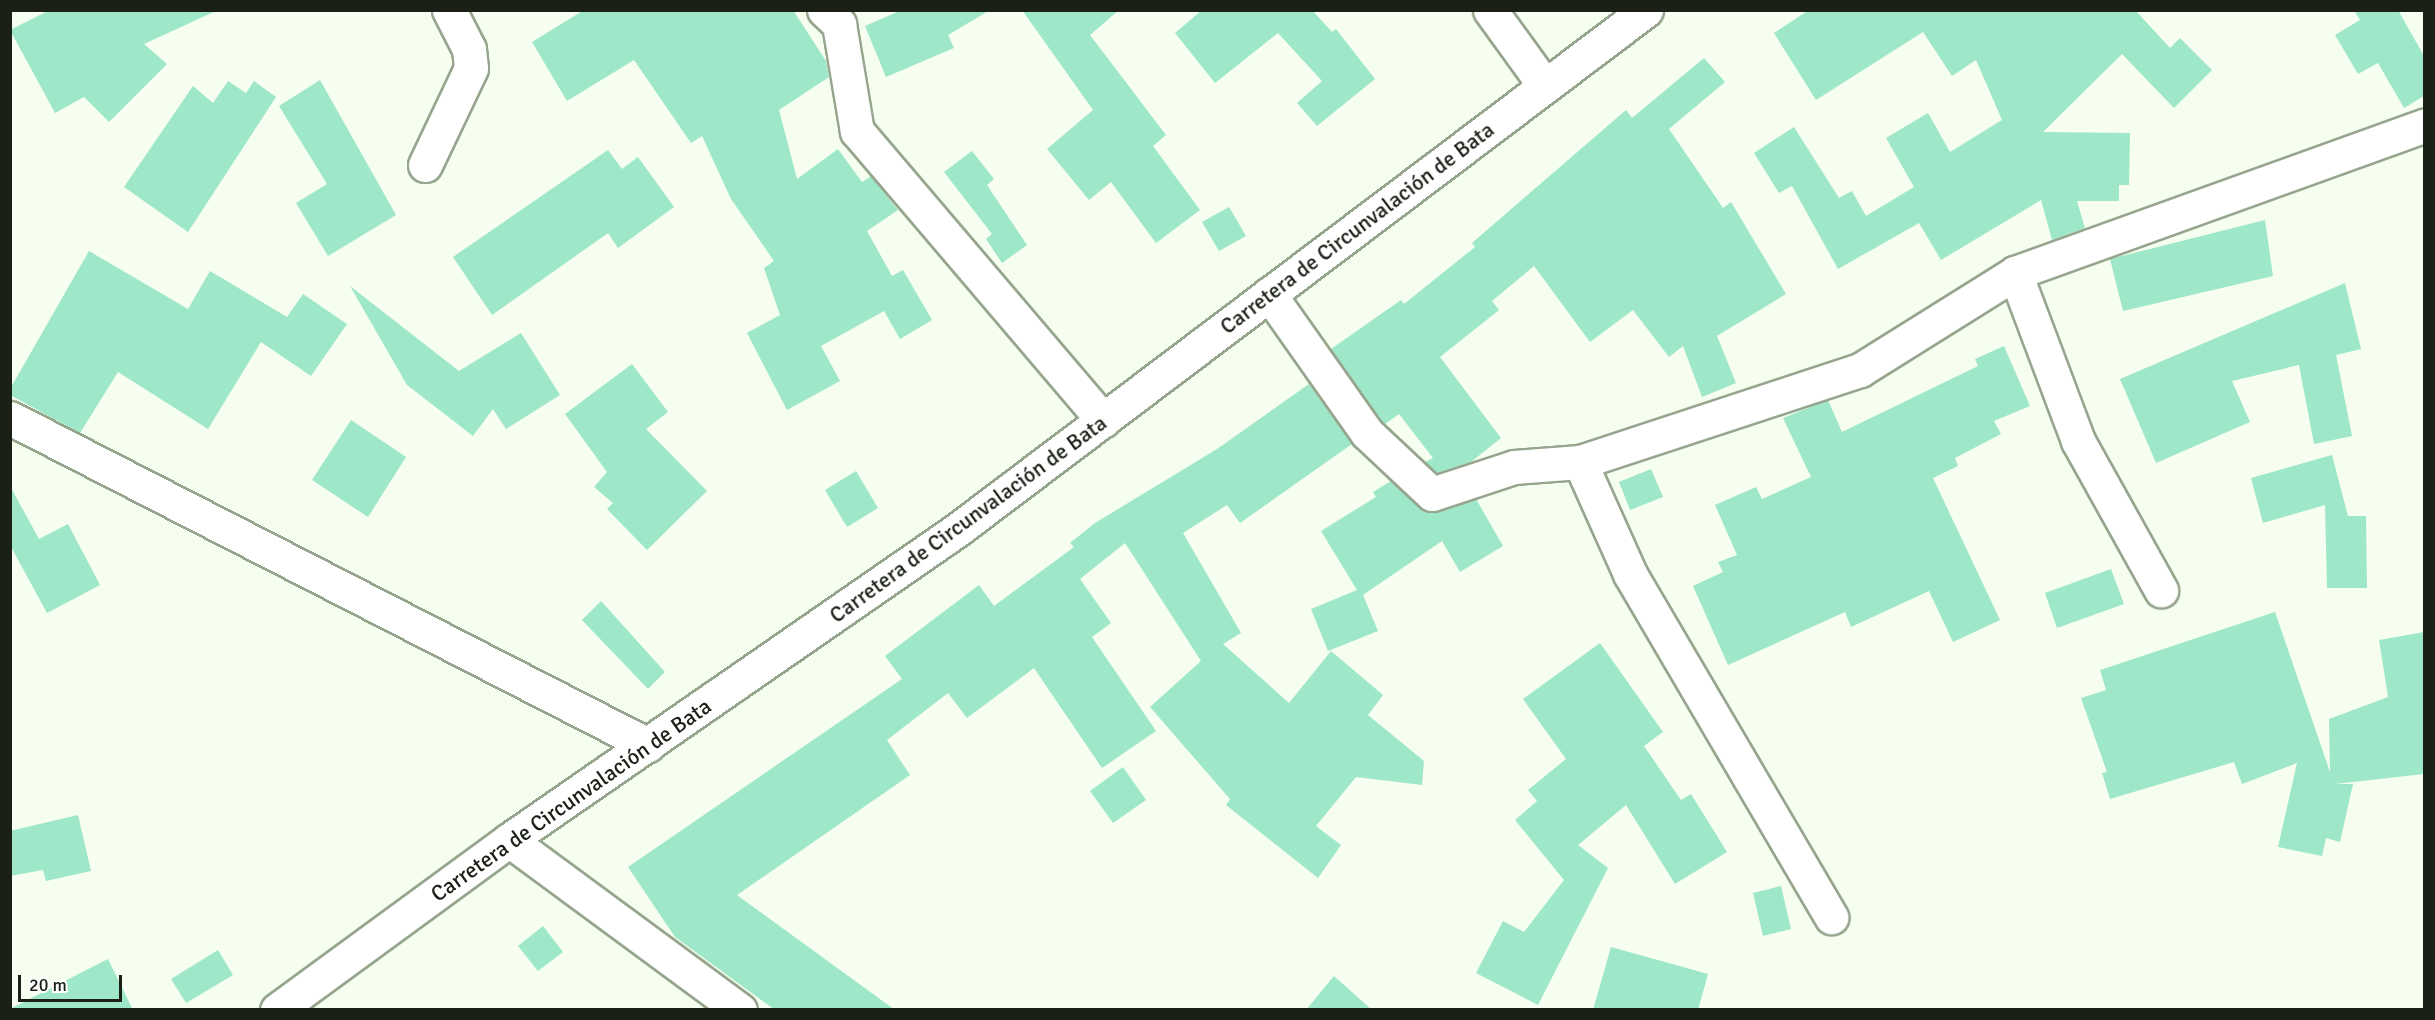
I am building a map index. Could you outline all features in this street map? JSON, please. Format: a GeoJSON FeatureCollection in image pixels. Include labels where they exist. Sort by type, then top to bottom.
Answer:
{"type":"FeatureCollection","features":[{"type":"Feature","properties":{"kind":"street"},"geometry":{"type":"LineString","coordinates":[[425,165],[471,68],[469,49],[449,10]]}},
{"type":"Feature","properties":{"kind":"street"},"geometry":{"type":"LineString","coordinates":[[824,10],[839,24],[857,131],[1102,420]]}},
{"type":"Feature","properties":{"kind":"street"},"geometry":{"type":"LineString","coordinates":[[1490,10],[1545,86]]}},
{"type":"Feature","properties":{"kind":"street","name":"Carretera de Circunvalación de Bata"},"geometry":{"type":"LineString","coordinates":[[277,1010],[509,840],[957,530],[1646,10]]}},
{"type":"Feature","properties":{"kind":"street"},"geometry":{"type":"LineString","coordinates":[[1269,294],[1367,433],[1432,494],[1514,466],[1580,462],[1860,369],[2015,273],[2424,126]]}},
{"type":"Feature","properties":{"kind":"street"},"geometry":{"type":"LineString","coordinates":[[2015,273],[2078,441],[2161,590]]}},
{"type":"Feature","properties":{"kind":"street"},"geometry":{"type":"LineString","coordinates":[[10,417],[648,745]]}},
{"type":"Feature","properties":{"kind":"street"},"geometry":{"type":"LineString","coordinates":[[1580,462],[1630,574],[1831,916]]}},
{"type":"Feature","properties":{"kind":"street"},"geometry":{"type":"LineString","coordinates":[[509,840],[740,1010]]}},
{"type":"Feature","properties":{"kind":"building"},"geometry":{"type":"Polygon","coordinates":[[[50,10],[218,10],[144,44],[167,64],[109,122],[84,97],[55,113],[10,30],[50,10]]]}},
{"type":"Feature","properties":{"kind":"building"},"geometry":{"type":"Polygon","coordinates":[[[584,10],[793,10],[826,61],[829,77],[779,110],[797,179],[838,149],[862,182],[871,176],[898,210],[867,231],[892,276],[903,270],[932,320],[900,339],[884,311],[821,346],[840,381],[787,410],[747,333],[780,315],[764,268],[774,261],[731,199],[702,136],[691,143],[634,60],[567,101],[532,42],[584,10]]]}},
{"type":"Feature","properties":{"kind":"building"},"geometry":{"type":"Polygon","coordinates":[[[902,10],[990,10],[948,35],[954,48],[886,77],[865,26],[902,10]]]}},
{"type":"Feature","properties":{"kind":"building"},"geometry":{"type":"Polygon","coordinates":[[[1022,10],[1119,10],[1090,35],[1166,135],[1153,146],[1200,210],[1156,243],[1111,182],[1089,200],[1047,149],[1093,110],[1022,10]]]}},
{"type":"Feature","properties":{"kind":"building"},"geometry":{"type":"Polygon","coordinates":[[[1202,10],[1312,10],[1332,32],[1336,29],[1375,79],[1317,126],[1297,103],[1322,81],[1278,33],[1215,83],[1175,33],[1202,10]]]}},
{"type":"Feature","properties":{"kind":"building"},"geometry":{"type":"Polygon","coordinates":[[[1809,10],[2135,10],[2170,48],[2180,38],[2212,70],[2174,108],[2122,54],[2043,132],[2130,133],[2129,185],[2119,185],[2119,201],[2077,201],[2085,228],[2052,240],[2041,200],[1941,260],[1919,223],[1838,269],[1792,186],[1779,193],[1754,153],[1794,127],[1839,198],[1852,191],[1866,216],[1914,187],[1886,138],[1928,113],[1950,152],[2002,120],[1976,60],[1952,76],[1923,32],[1816,100],[1774,33],[1809,10]]]}},
{"type":"Feature","properties":{"kind":"building"},"geometry":{"type":"Polygon","coordinates":[[[2354,10],[2398,10],[2424,56],[2424,96],[2404,108],[2378,63],[2358,74],[2335,35],[2360,20],[2354,10]]]}},
{"type":"Feature","properties":{"kind":"building"},"geometry":{"type":"Polygon","coordinates":[[[1704,58],[1725,82],[1669,129],[1723,208],[1731,202],[1786,294],[1717,336],[1736,383],[1702,397],[1683,346],[1669,357],[1633,310],[1590,342],[1534,266],[1492,301],[1499,310],[1440,357],[1501,438],[1471,462],[1437,473],[1425,462],[1433,458],[1399,414],[1385,424],[1381,421],[1331,349],[1401,300],[1404,304],[1475,247],[1472,243],[1626,110],[1632,118],[1704,58]]]}},
{"type":"Feature","properties":{"kind":"building"},"geometry":{"type":"Polygon","coordinates":[[[320,80],[396,215],[328,256],[296,203],[327,184],[279,106],[320,80]]]}},
{"type":"Feature","properties":{"kind":"building"},"geometry":{"type":"Polygon","coordinates":[[[228,81],[246,93],[254,81],[276,97],[188,232],[124,187],[193,86],[213,103],[228,81]]]}},
{"type":"Feature","properties":{"kind":"building"},"geometry":{"type":"Polygon","coordinates":[[[608,150],[622,169],[638,157],[674,207],[618,248],[608,233],[492,315],[453,257],[608,150]]]}},
{"type":"Feature","properties":{"kind":"building"},"geometry":{"type":"Polygon","coordinates":[[[972,151],[994,179],[987,185],[1027,245],[1002,263],[986,239],[992,234],[944,172],[972,151]]]}},
{"type":"Feature","properties":{"kind":"building"},"geometry":{"type":"Polygon","coordinates":[[[1229,207],[1246,236],[1219,251],[1202,222],[1229,207]]]}},
{"type":"Feature","properties":{"kind":"building"},"geometry":{"type":"Polygon","coordinates":[[[2265,220],[2273,276],[2123,311],[2110,259],[2265,220]]]}},
{"type":"Feature","properties":{"kind":"building"},"geometry":{"type":"Polygon","coordinates":[[[89,251],[188,309],[210,271],[287,317],[303,294],[347,324],[311,376],[261,342],[208,429],[118,372],[80,433],[10,395],[10,389],[89,251]]]}},
{"type":"Feature","properties":{"kind":"building"},"geometry":{"type":"Polygon","coordinates":[[[2345,283],[2361,349],[2336,355],[2352,436],[2314,444],[2299,365],[2232,381],[2250,422],[2156,463],[2120,379],[2345,283]]]}},
{"type":"Feature","properties":{"kind":"building"},"geometry":{"type":"Polygon","coordinates":[[[350,286],[459,371],[521,333],[560,395],[506,429],[493,409],[473,436],[407,385],[350,286]]]}},
{"type":"Feature","properties":{"kind":"building"},"geometry":{"type":"Polygon","coordinates":[[[2004,346],[2030,406],[1994,421],[2001,434],[1955,458],[1958,466],[1933,478],[2000,620],[1953,642],[1929,591],[1851,627],[1845,612],[1728,665],[1693,586],[1723,572],[1718,562],[1737,555],[1715,505],[1756,487],[1762,499],[1811,477],[1783,418],[1828,400],[1842,432],[1978,366],[1975,359],[2004,346]]]}},
{"type":"Feature","properties":{"kind":"building"},"geometry":{"type":"Polygon","coordinates":[[[632,364],[668,412],[646,429],[707,491],[647,550],[607,509],[613,503],[594,487],[607,472],[565,414],[632,364]]]}},
{"type":"Feature","properties":{"kind":"building"},"geometry":{"type":"Polygon","coordinates":[[[1309,384],[1352,444],[1240,523],[1227,505],[1183,533],[1241,633],[1223,644],[1289,703],[1331,651],[1383,695],[1368,715],[1424,761],[1422,785],[1356,777],[1316,826],[1341,845],[1318,878],[1226,805],[1230,799],[1150,707],[1201,661],[1125,543],[1080,579],[1111,623],[1092,637],[1156,731],[1102,768],[1034,668],[967,718],[948,693],[887,740],[910,775],[737,895],[895,1010],[775,1010],[675,937],[628,867],[902,679],[885,656],[979,585],[994,606],[1074,547],[1070,543],[1095,523],[1217,449],[1309,384]]]}},
{"type":"Feature","properties":{"kind":"building"},"geometry":{"type":"Polygon","coordinates":[[[351,420],[406,457],[368,517],[312,480],[351,420]]]}},
{"type":"Feature","properties":{"kind":"building"},"geometry":{"type":"Polygon","coordinates":[[[2332,455],[2348,516],[2366,516],[2367,588],[2327,588],[2325,505],[2263,523],[2251,478],[2332,455]]]}},
{"type":"Feature","properties":{"kind":"building"},"geometry":{"type":"Polygon","coordinates":[[[1651,469],[1663,497],[1630,510],[1619,482],[1651,469]]]}},
{"type":"Feature","properties":{"kind":"building"},"geometry":{"type":"Polygon","coordinates":[[[856,471],[878,508],[847,527],[825,490],[856,471]]]}},
{"type":"Feature","properties":{"kind":"building"},"geometry":{"type":"Polygon","coordinates":[[[1391,481],[1429,512],[1476,499],[1503,546],[1460,572],[1442,541],[1363,595],[1378,631],[1328,651],[1311,609],[1357,590],[1321,531],[1376,497],[1373,492],[1391,481]]]}},
{"type":"Feature","properties":{"kind":"building"},"geometry":{"type":"Polygon","coordinates":[[[10,486],[39,539],[68,524],[100,585],[47,613],[10,545],[10,486]]]}},
{"type":"Feature","properties":{"kind":"building"},"geometry":{"type":"Polygon","coordinates":[[[2111,569],[2124,604],[2057,628],[2045,593],[2111,569]]]}},
{"type":"Feature","properties":{"kind":"building"},"geometry":{"type":"Polygon","coordinates":[[[601,601],[665,672],[648,689],[582,620],[601,601]]]}},
{"type":"Feature","properties":{"kind":"building"},"geometry":{"type":"Polygon","coordinates":[[[2275,612],[2330,772],[2329,719],[2388,697],[2379,640],[2424,632],[2424,774],[2335,784],[2353,784],[2340,842],[2326,838],[2322,856],[2278,847],[2297,763],[2242,784],[2234,762],[2110,799],[2102,773],[2107,772],[2081,698],[2106,690],[2100,670],[2275,612]]]}},
{"type":"Feature","properties":{"kind":"building"},"geometry":{"type":"Polygon","coordinates":[[[1600,643],[1663,732],[1644,746],[1681,800],[1691,794],[1727,852],[1675,884],[1626,805],[1578,845],[1608,868],[1538,1005],[1476,973],[1503,921],[1524,932],[1564,880],[1515,820],[1537,801],[1528,790],[1566,759],[1523,699],[1600,643]]]}},
{"type":"Feature","properties":{"kind":"building"},"geometry":{"type":"Polygon","coordinates":[[[1123,767],[1146,800],[1113,823],[1090,791],[1123,767]]]}},
{"type":"Feature","properties":{"kind":"building"},"geometry":{"type":"Polygon","coordinates":[[[78,815],[91,871],[46,881],[43,870],[10,876],[10,831],[78,815]]]}},
{"type":"Feature","properties":{"kind":"building"},"geometry":{"type":"Polygon","coordinates":[[[1781,886],[1791,929],[1763,936],[1753,893],[1781,886]]]}},
{"type":"Feature","properties":{"kind":"building"},"geometry":{"type":"Polygon","coordinates":[[[543,926],[563,952],[538,971],[518,946],[543,926]]]}},
{"type":"Feature","properties":{"kind":"building"},"geometry":{"type":"Polygon","coordinates":[[[1611,947],[1708,974],[1698,1010],[1593,1010],[1611,947]]]}},
{"type":"Feature","properties":{"kind":"building"},"geometry":{"type":"Polygon","coordinates":[[[218,950],[233,975],[186,1003],[171,979],[218,950]]]}},
{"type":"Feature","properties":{"kind":"building"},"geometry":{"type":"Polygon","coordinates":[[[108,959],[133,1010],[10,1010],[10,1009],[108,959]]]}},
{"type":"Feature","properties":{"kind":"building"},"geometry":{"type":"Polygon","coordinates":[[[1334,976],[1372,1010],[1306,1010],[1334,976]]]}}]}
